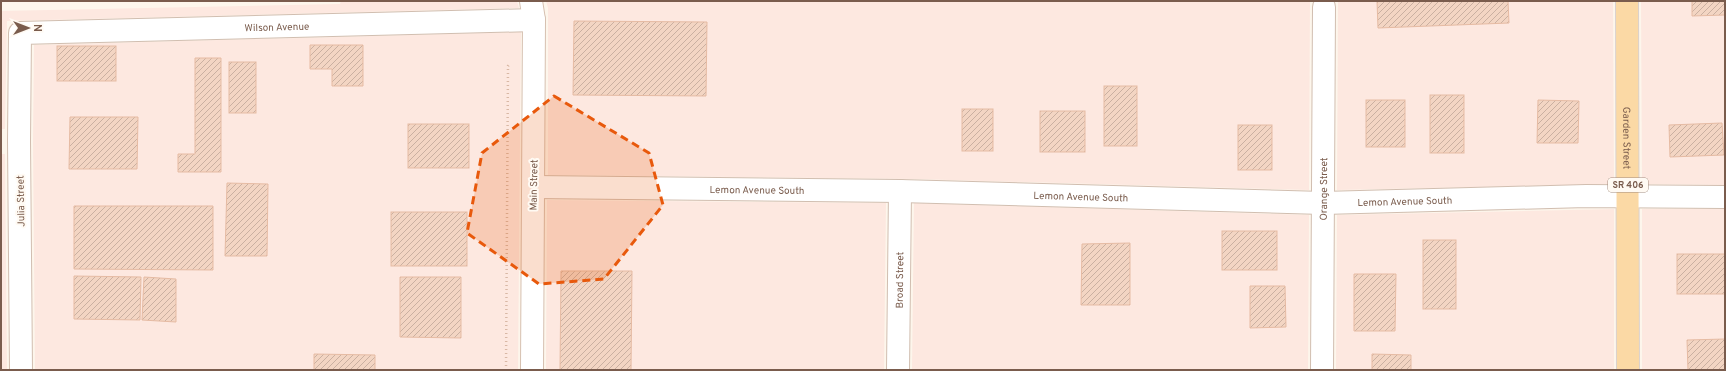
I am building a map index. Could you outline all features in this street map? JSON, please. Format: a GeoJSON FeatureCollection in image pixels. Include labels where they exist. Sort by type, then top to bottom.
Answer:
{"type":"FeatureCollection","features":[{"type":"Feature","properties":{"kind":"main road","name":"Garden Street"},"geometry":{"type":"LineString","coordinates":[[1627,1],[1628,370]]}},
{"type":"Feature","properties":{"kind":"street","name":"Orange Street"},"geometry":{"type":"LineString","coordinates":[[1322,370],[1324,8]]}},
{"type":"Feature","properties":{"kind":"street","name":"Wilson Avenue"},"geometry":{"type":"LineString","coordinates":[[20,33],[533,10]]}},
{"type":"Feature","properties":{"kind":"street","name":"Main Street"},"geometry":{"type":"LineString","coordinates":[[532,370],[534,187],[533,10]]}},
{"type":"Feature","properties":{"kind":"street","name":"Julia Street"},"geometry":{"type":"LineString","coordinates":[[20,33],[10,141],[21,370]]}},
{"type":"Feature","properties":{"kind":"street","name":"Lemon Avenue South"},"geometry":{"type":"LineString","coordinates":[[534,187],[900,191],[1323,203],[1586,196],[1725,197]]}},
{"type":"Feature","properties":{"kind":"street","name":"Broad Street"},"geometry":{"type":"LineString","coordinates":[[898,370],[900,191]]}},
{"type":"Feature","properties":{"kind":"highlighted area"},"geometry":{"type":"Polygon","coordinates":[[[554,96],[649,153],[663,205],[604,279],[539,284],[467,233],[482,153],[554,96]]]}},
{"type":"Feature","properties":{"kind":"shaded area"},"geometry":{"type":"Polygon","coordinates":[[[341,1],[517,1],[519,8],[7,21],[5,129],[1,129],[1,11],[340,4],[341,1]]]}},
{"type":"Feature","properties":{"kind":"shaded area"},"geometry":{"type":"Polygon","coordinates":[[[546,1],[1310,1],[1309,190],[914,179],[548,175],[548,8],[546,1]]]}},
{"type":"Feature","properties":{"kind":"shaded area"},"geometry":{"type":"Polygon","coordinates":[[[1338,1],[1613,1],[1614,184],[1337,190],[1338,1]]]}},
{"type":"Feature","properties":{"kind":"shaded area"},"geometry":{"type":"Polygon","coordinates":[[[1641,1],[1725,1],[1725,185],[1642,184],[1641,1]]]}},
{"type":"Feature","properties":{"kind":"shaded area"},"geometry":{"type":"Polygon","coordinates":[[[521,32],[518,370],[35,370],[33,141],[34,45],[521,32]]]}},
{"type":"Feature","properties":{"kind":"shaded area"},"geometry":{"type":"Polygon","coordinates":[[[1,154],[5,154],[7,370],[1,370],[1,154]]]}},
{"type":"Feature","properties":{"kind":"shaded area"},"geometry":{"type":"Polygon","coordinates":[[[547,200],[886,203],[884,370],[546,370],[547,200]]]}},
{"type":"Feature","properties":{"kind":"shaded area"},"geometry":{"type":"Polygon","coordinates":[[[914,203],[1309,215],[1308,370],[912,370],[914,203]]]}},
{"type":"Feature","properties":{"kind":"shaded area"},"geometry":{"type":"Polygon","coordinates":[[[1614,209],[1614,370],[1336,370],[1337,215],[1614,209]]]}},
{"type":"Feature","properties":{"kind":"shaded area"},"geometry":{"type":"Polygon","coordinates":[[[1642,209],[1725,209],[1725,370],[1642,370],[1642,209]]]}},
{"type":"Feature","properties":{"kind":"building"},"geometry":{"type":"Polygon","coordinates":[[[1377,1],[1508,1],[1509,23],[1378,28],[1377,1]]]}},
{"type":"Feature","properties":{"kind":"building"},"geometry":{"type":"Polygon","coordinates":[[[1692,1],[1725,1],[1725,15],[1692,16],[1692,1]]]}},
{"type":"Feature","properties":{"kind":"building"},"geometry":{"type":"Polygon","coordinates":[[[574,21],[707,22],[706,96],[573,95],[574,21]]]}},
{"type":"Feature","properties":{"kind":"building"},"geometry":{"type":"Polygon","coordinates":[[[310,45],[363,45],[363,86],[332,86],[332,69],[310,69],[310,45]]]}},
{"type":"Feature","properties":{"kind":"building"},"geometry":{"type":"Polygon","coordinates":[[[57,46],[116,46],[116,81],[57,81],[57,46]]]}},
{"type":"Feature","properties":{"kind":"building"},"geometry":{"type":"Polygon","coordinates":[[[195,58],[221,58],[221,172],[178,172],[178,154],[195,154],[195,58]]]}},
{"type":"Feature","properties":{"kind":"building"},"geometry":{"type":"Polygon","coordinates":[[[229,62],[256,62],[256,113],[229,113],[229,62]]]}},
{"type":"Feature","properties":{"kind":"building"},"geometry":{"type":"Polygon","coordinates":[[[1104,86],[1137,86],[1137,146],[1104,146],[1104,86]]]}},
{"type":"Feature","properties":{"kind":"building"},"geometry":{"type":"Polygon","coordinates":[[[1430,95],[1464,95],[1464,153],[1430,153],[1430,95]]]}},
{"type":"Feature","properties":{"kind":"building"},"geometry":{"type":"Polygon","coordinates":[[[1366,100],[1405,100],[1405,147],[1366,147],[1366,100]]]}},
{"type":"Feature","properties":{"kind":"building"},"geometry":{"type":"Polygon","coordinates":[[[1538,100],[1579,101],[1578,143],[1537,143],[1538,100]]]}},
{"type":"Feature","properties":{"kind":"building"},"geometry":{"type":"Polygon","coordinates":[[[962,109],[993,109],[993,151],[962,151],[962,109]]]}},
{"type":"Feature","properties":{"kind":"building"},"geometry":{"type":"Polygon","coordinates":[[[1040,111],[1085,111],[1085,152],[1040,152],[1040,111]]]}},
{"type":"Feature","properties":{"kind":"building"},"geometry":{"type":"Polygon","coordinates":[[[70,117],[138,117],[137,169],[69,169],[70,117]]]}},
{"type":"Feature","properties":{"kind":"building"},"geometry":{"type":"Polygon","coordinates":[[[1722,123],[1724,155],[1670,157],[1669,125],[1722,123]]]}},
{"type":"Feature","properties":{"kind":"building"},"geometry":{"type":"Polygon","coordinates":[[[408,124],[469,124],[469,168],[408,168],[408,124]]]}},
{"type":"Feature","properties":{"kind":"building"},"geometry":{"type":"Polygon","coordinates":[[[1238,125],[1272,125],[1272,170],[1238,170],[1238,125]]]}},
{"type":"Feature","properties":{"kind":"building"},"geometry":{"type":"Polygon","coordinates":[[[227,183],[268,184],[267,256],[225,256],[227,183]]]}},
{"type":"Feature","properties":{"kind":"building"},"geometry":{"type":"Polygon","coordinates":[[[74,206],[213,206],[213,270],[74,269],[74,206]]]}},
{"type":"Feature","properties":{"kind":"building"},"geometry":{"type":"Polygon","coordinates":[[[391,212],[467,212],[467,266],[391,266],[391,212]]]}},
{"type":"Feature","properties":{"kind":"building"},"geometry":{"type":"Polygon","coordinates":[[[1222,231],[1277,231],[1277,270],[1222,270],[1222,231]]]}},
{"type":"Feature","properties":{"kind":"building"},"geometry":{"type":"Polygon","coordinates":[[[1423,240],[1456,240],[1456,309],[1423,309],[1423,240]]]}},
{"type":"Feature","properties":{"kind":"building"},"geometry":{"type":"Polygon","coordinates":[[[1130,243],[1130,305],[1081,305],[1082,244],[1130,243]]]}},
{"type":"Feature","properties":{"kind":"building"},"geometry":{"type":"Polygon","coordinates":[[[1677,254],[1725,254],[1725,294],[1677,294],[1677,254]]]}},
{"type":"Feature","properties":{"kind":"building"},"geometry":{"type":"Polygon","coordinates":[[[561,271],[632,271],[631,370],[560,370],[561,271]]]}},
{"type":"Feature","properties":{"kind":"building"},"geometry":{"type":"Polygon","coordinates":[[[1354,274],[1396,274],[1395,331],[1354,331],[1354,274]]]}},
{"type":"Feature","properties":{"kind":"building"},"geometry":{"type":"Polygon","coordinates":[[[74,276],[141,277],[140,320],[74,319],[74,276]]]}},
{"type":"Feature","properties":{"kind":"building"},"geometry":{"type":"Polygon","coordinates":[[[144,277],[176,279],[176,322],[142,320],[144,277]]]}},
{"type":"Feature","properties":{"kind":"building"},"geometry":{"type":"Polygon","coordinates":[[[400,277],[461,277],[461,338],[400,337],[400,277]]]}},
{"type":"Feature","properties":{"kind":"building"},"geometry":{"type":"Polygon","coordinates":[[[1250,286],[1285,286],[1286,327],[1250,328],[1250,286]]]}},
{"type":"Feature","properties":{"kind":"building"},"geometry":{"type":"Polygon","coordinates":[[[1725,339],[1725,370],[1688,370],[1687,340],[1725,339]]]}},
{"type":"Feature","properties":{"kind":"building"},"geometry":{"type":"Polygon","coordinates":[[[314,354],[375,355],[375,370],[314,370],[314,354]]]}},
{"type":"Feature","properties":{"kind":"building"},"geometry":{"type":"Polygon","coordinates":[[[1372,354],[1411,355],[1411,370],[1372,370],[1372,354]]]}}]}
